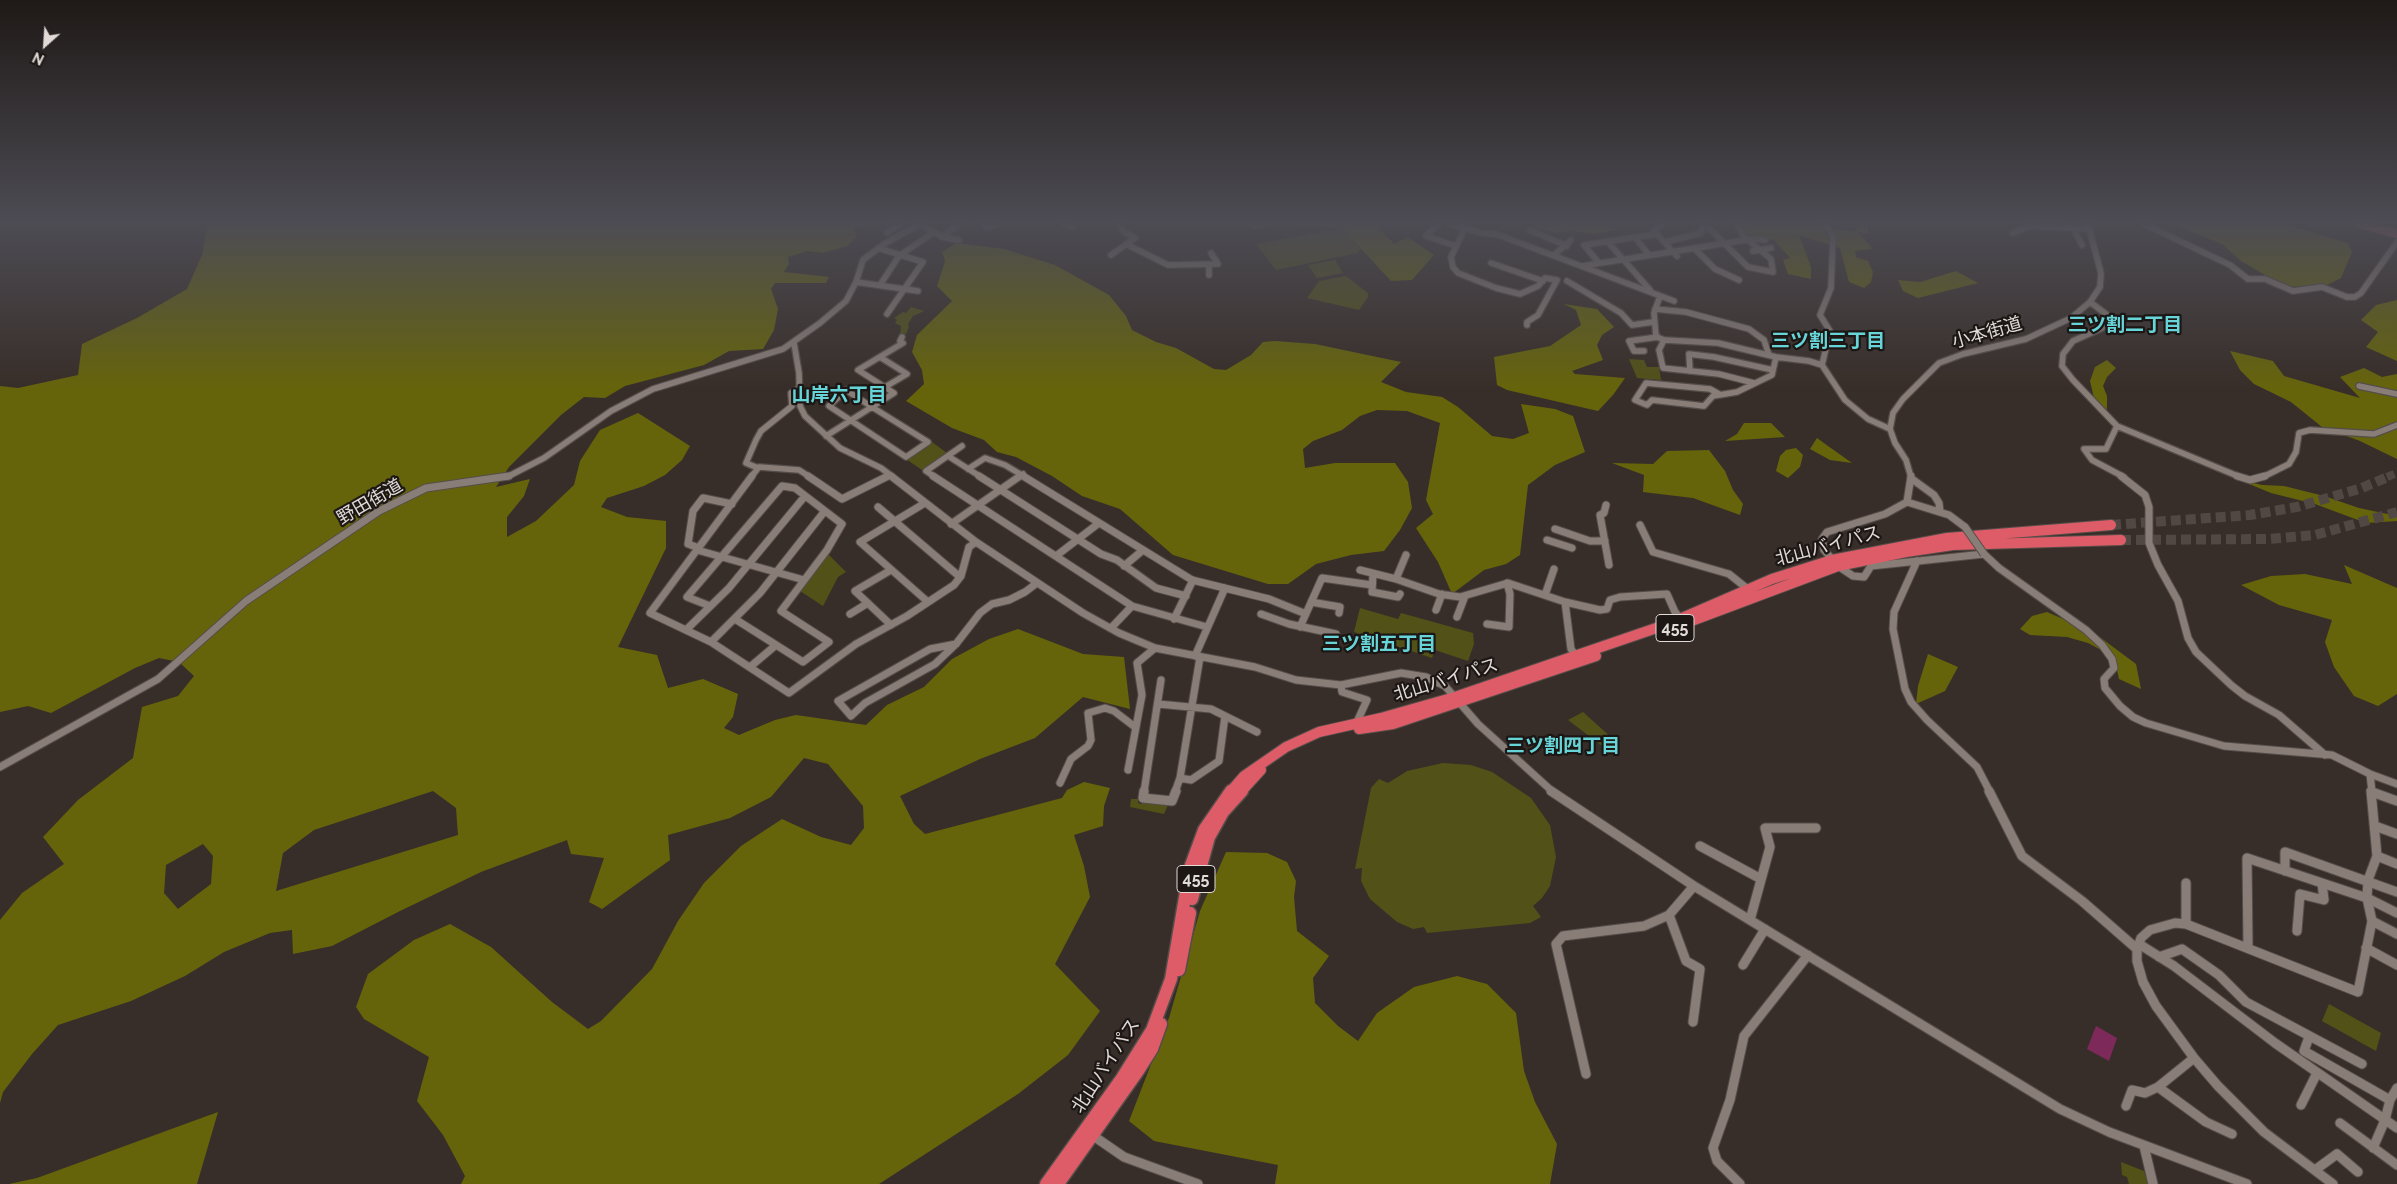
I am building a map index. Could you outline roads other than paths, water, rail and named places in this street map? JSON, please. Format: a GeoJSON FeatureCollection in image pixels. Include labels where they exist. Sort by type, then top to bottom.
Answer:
{"type":"FeatureCollection","features":[{"type":"Feature","properties":{"kind":"highway","name":"北山バイパス"},"geometry":{"type":"LineString","coordinates":[[1058,1184],[1152,1049],[1176,984],[1185,947],[1193,889],[1203,852],[1223,812],[1241,790],[1262,770],[1309,743],[1346,731],[1393,724],[1681,619],[1772,579],[1902,545],[1947,538],[2111,525]]}},
{"type":"Feature","properties":{"kind":"highway","name":"北山バイパス"},"geometry":{"type":"LineString","coordinates":[[1046,1184],[1122,1078],[1152,1030],[1171,979],[1190,868],[1196,847],[1211,817],[1244,776],[1286,747],[1319,732],[1457,700],[1669,630],[1835,563],[1952,545],[2121,540]]}},
{"type":"Feature","properties":{"kind":"street"},"geometry":{"type":"LineString","coordinates":[[880,285],[884,279]]}},
{"type":"Feature","properties":{"kind":"street"},"geometry":{"type":"LineString","coordinates":[[886,314],[910,279]]}},
{"type":"Feature","properties":{"kind":"street"},"geometry":{"type":"LineString","coordinates":[[1474,279],[1490,286],[1523,294],[1543,281]]}},
{"type":"Feature","properties":{"kind":"street"},"geometry":{"type":"LineString","coordinates":[[1538,279],[1543,281]]}},
{"type":"Feature","properties":{"kind":"street"},"geometry":{"type":"LineString","coordinates":[[1527,324],[1527,322],[1538,315],[1558,281],[1554,279]]}},
{"type":"Feature","properties":{"kind":"street"},"geometry":{"type":"LineString","coordinates":[[1618,279],[1674,301]]}},
{"type":"Feature","properties":{"kind":"street"},"geometry":{"type":"LineString","coordinates":[[1641,279],[1652,292]]}},
{"type":"Feature","properties":{"kind":"street"},"geometry":{"type":"LineString","coordinates":[[1822,365],[1830,338],[1830,331],[1820,315],[1832,288],[1832,279]]}},
{"type":"Feature","properties":{"kind":"street","name":"小本街道"},"geometry":{"type":"LineString","coordinates":[[1890,429],[1892,413],[1897,406],[1939,363],[1963,354],[2026,339],[2071,318],[2090,302],[2100,287],[2101,279]]}},
{"type":"Feature","properties":{"kind":"street"},"geometry":{"type":"LineString","coordinates":[[2266,279],[2293,291],[2322,287],[2355,298],[2362,293],[2371,279]]}},
{"type":"Feature","properties":{"kind":"street"},"geometry":{"type":"LineString","coordinates":[[1567,281],[1621,313],[1632,325],[1653,322]]}},
{"type":"Feature","properties":{"kind":"street"},"geometry":{"type":"LineString","coordinates":[[856,282],[918,291]]}},
{"type":"Feature","properties":{"kind":"street","name":"野田街道"},"geometry":{"type":"LineString","coordinates":[[0,767],[158,680],[206,639],[246,600],[379,510],[426,488],[505,478],[544,458],[611,411],[653,389],[783,349],[846,301],[856,282]]}},
{"type":"Feature","properties":{"kind":"street"},"geometry":{"type":"LineString","coordinates":[[1660,296],[1653,322],[1656,337],[1661,338]]}},
{"type":"Feature","properties":{"kind":"street"},"geometry":{"type":"LineString","coordinates":[[2090,302],[2106,314],[2106,324],[2102,328],[2073,341],[2064,354],[2062,366],[2116,426],[2250,480],[2261,478],[2290,464],[2296,452],[2299,433],[2310,430],[2374,434],[2397,425]]}},
{"type":"Feature","properties":{"kind":"street"},"geometry":{"type":"LineString","coordinates":[[1655,309],[1686,312],[1749,330],[1764,340],[1773,356],[1772,375],[1737,392],[1713,396],[1704,406],[1652,400],[1647,405],[1635,400],[1635,397],[1646,383],[1710,389],[1719,394]]}},
{"type":"Feature","properties":{"kind":"street"},"geometry":{"type":"LineString","coordinates":[[826,436],[894,393],[858,370],[903,343],[900,341],[902,337]]}},
{"type":"Feature","properties":{"kind":"street"},"geometry":{"type":"LineString","coordinates":[[1661,338],[1659,350],[1663,368],[1719,374],[1754,383]]}},
{"type":"Feature","properties":{"kind":"street"},"geometry":{"type":"LineString","coordinates":[[1644,351],[1634,351],[1629,341],[1661,338],[1718,343],[1822,365],[1845,400],[1868,420],[1890,429],[1895,443],[1906,460],[1912,479],[1907,502]]}},
{"type":"Feature","properties":{"kind":"street"},"geometry":{"type":"LineString","coordinates":[[794,342],[799,373],[800,406],[805,416],[826,436],[840,448],[880,468],[976,542],[1083,613],[1155,648],[1258,667],[1296,680],[1341,685],[1401,672],[1426,677],[1444,686],[1478,724],[1544,786],[1586,816],[1694,886],[2019,1086],[2060,1109],[2144,1146],[2247,1184]]}},
{"type":"Feature","properties":{"kind":"street"},"geometry":{"type":"LineString","coordinates":[[1714,357],[1718,343]]}},
{"type":"Feature","properties":{"kind":"street"},"geometry":{"type":"LineString","coordinates":[[1690,371],[1688,354],[1714,357],[1773,370]]}},
{"type":"Feature","properties":{"kind":"street"},"geometry":{"type":"LineString","coordinates":[[880,357],[907,374],[885,387]]}},
{"type":"Feature","properties":{"kind":"street"},"geometry":{"type":"LineString","coordinates":[[2359,386],[2397,394]]}},
{"type":"Feature","properties":{"kind":"street"},"geometry":{"type":"LineString","coordinates":[[798,389],[791,393],[792,406],[761,431],[746,464],[758,468],[799,470],[842,499],[890,475]]}},
{"type":"Feature","properties":{"kind":"street"},"geometry":{"type":"LineString","coordinates":[[846,390],[872,407],[928,442],[906,457],[829,406],[846,390]]}},
{"type":"Feature","properties":{"kind":"street"},"geometry":{"type":"LineString","coordinates":[[2116,426],[2106,449],[2084,449],[2092,460],[2129,480],[2145,495],[2149,507],[2149,543],[2158,565],[2178,601],[2188,638],[2196,652],[2231,685],[2245,696],[2279,715],[2325,755]]}},
{"type":"Feature","properties":{"kind":"street"},"geometry":{"type":"LineString","coordinates":[[962,446],[926,471],[1132,606],[1207,627]]}},
{"type":"Feature","properties":{"kind":"street"},"geometry":{"type":"LineString","coordinates":[[948,456],[1156,588],[1186,596]]}},
{"type":"Feature","properties":{"kind":"street"},"geometry":{"type":"LineString","coordinates":[[968,469],[985,458],[1023,474],[1193,580],[1269,599],[1306,614]]}},
{"type":"Feature","properties":{"kind":"street"},"geometry":{"type":"LineString","coordinates":[[758,468],[650,613],[711,642],[789,693],[856,644],[891,625],[954,585],[966,564],[969,547],[976,542]]}},
{"type":"Feature","properties":{"kind":"street"},"geometry":{"type":"LineString","coordinates":[[951,524],[1023,474]]}},
{"type":"Feature","properties":{"kind":"street"},"geometry":{"type":"LineString","coordinates":[[1912,479],[1934,494],[1940,512]]}},
{"type":"Feature","properties":{"kind":"street"},"geometry":{"type":"LineString","coordinates":[[710,606],[687,597],[782,486],[795,488],[842,524],[827,550],[781,611],[829,642],[803,662],[735,619]]}},
{"type":"Feature","properties":{"kind":"street"},"geometry":{"type":"LineString","coordinates":[[687,629],[749,565],[804,496]]}},
{"type":"Feature","properties":{"kind":"street"},"geometry":{"type":"LineString","coordinates":[[732,504],[703,498],[693,511],[688,544],[721,557],[804,580]]}},
{"type":"Feature","properties":{"kind":"street"},"geometry":{"type":"LineString","coordinates":[[1984,554],[1871,566],[1869,572],[1864,577],[1853,576],[1835,563],[1824,550],[1822,539],[1827,532],[1885,514],[1907,502],[1940,512],[1958,520],[1984,554],[1999,568],[2086,630],[2102,645],[2112,659],[2114,668],[2104,679],[2105,688],[2120,706],[2133,717],[2146,724],[2224,746],[2332,755],[2344,759],[2370,774],[2397,784]]}},
{"type":"Feature","properties":{"kind":"street"},"geometry":{"type":"LineString","coordinates":[[925,503],[860,542],[928,602]]}},
{"type":"Feature","properties":{"kind":"street"},"geometry":{"type":"LineString","coordinates":[[1606,505],[1604,513],[1600,515],[1609,566]]}},
{"type":"Feature","properties":{"kind":"street"},"geometry":{"type":"LineString","coordinates":[[878,507],[960,577]]}},
{"type":"Feature","properties":{"kind":"street"},"geometry":{"type":"LineString","coordinates":[[711,642],[760,593],[824,512]]}},
{"type":"Feature","properties":{"kind":"street"},"geometry":{"type":"LineString","coordinates":[[1056,556],[1099,523]]}},
{"type":"Feature","properties":{"kind":"street"},"geometry":{"type":"LineString","coordinates":[[1640,525],[1653,552],[1729,574],[1749,590]]}},
{"type":"Feature","properties":{"kind":"street"},"geometry":{"type":"LineString","coordinates":[[1555,529],[1590,541],[1605,541]]}},
{"type":"Feature","properties":{"kind":"street"},"geometry":{"type":"LineString","coordinates":[[1547,540],[1572,548]]}},
{"type":"Feature","properties":{"kind":"street"},"geometry":{"type":"LineString","coordinates":[[1124,566],[1143,550]]}},
{"type":"Feature","properties":{"kind":"street"},"geometry":{"type":"LineString","coordinates":[[1396,579],[1406,554]]}},
{"type":"Feature","properties":{"kind":"street"},"geometry":{"type":"LineString","coordinates":[[1917,561],[1894,612],[1893,629],[1905,689],[1911,702],[1927,720],[1977,767],[2022,856],[2082,901],[2137,949],[2137,961],[2143,982],[2165,1021],[2218,1086],[2264,1132],[2333,1184]]}},
{"type":"Feature","properties":{"kind":"street"},"geometry":{"type":"LineString","coordinates":[[1545,595],[1554,569]]}},
{"type":"Feature","properties":{"kind":"street"},"geometry":{"type":"LineString","coordinates":[[891,570],[855,591],[891,625]]}},
{"type":"Feature","properties":{"kind":"street"},"geometry":{"type":"LineString","coordinates":[[1360,570],[1442,594],[1465,596],[1506,583],[1565,602],[1600,610],[1607,609],[1610,600],[1620,597],[1642,594],[1667,594],[1674,612],[1681,619]]}},
{"type":"Feature","properties":{"kind":"street"},"geometry":{"type":"LineString","coordinates":[[1373,574],[1372,592],[1398,598],[1400,594]]}},
{"type":"Feature","properties":{"kind":"street"},"geometry":{"type":"LineString","coordinates":[[1300,626],[1322,578],[1372,585]]}},
{"type":"Feature","properties":{"kind":"street"},"geometry":{"type":"LineString","coordinates":[[1174,619],[1193,580]]}},
{"type":"Feature","properties":{"kind":"street"},"geometry":{"type":"LineString","coordinates":[[957,644],[937,646],[930,649],[838,701],[851,716],[865,703],[935,664],[957,644],[980,613],[992,604],[1009,600],[1037,583]]}},
{"type":"Feature","properties":{"kind":"street"},"geometry":{"type":"LineString","coordinates":[[1487,624],[1509,626],[1510,594],[1506,583]]}},
{"type":"Feature","properties":{"kind":"street"},"geometry":{"type":"LineString","coordinates":[[1161,680],[1143,798],[1172,801],[1180,778],[1197,657],[1207,627],[1225,588]]}},
{"type":"Feature","properties":{"kind":"street"},"geometry":{"type":"LineString","coordinates":[[1436,610],[1442,594]]}},
{"type":"Feature","properties":{"kind":"street"},"geometry":{"type":"LineString","coordinates":[[1457,617],[1465,596]]}},
{"type":"Feature","properties":{"kind":"street"},"geometry":{"type":"LineString","coordinates":[[1311,602],[1340,606],[1339,613]]}},
{"type":"Feature","properties":{"kind":"street"},"geometry":{"type":"LineString","coordinates":[[1565,602],[1572,649],[1576,656]]}},
{"type":"Feature","properties":{"kind":"street"},"geometry":{"type":"LineString","coordinates":[[850,614],[868,603]]}},
{"type":"Feature","properties":{"kind":"street"},"geometry":{"type":"LineString","coordinates":[[1111,628],[1132,606]]}},
{"type":"Feature","properties":{"kind":"street"},"geometry":{"type":"LineString","coordinates":[[1261,614],[1300,626],[1336,634]]}},
{"type":"Feature","properties":{"kind":"street"},"geometry":{"type":"LineString","coordinates":[[750,667],[776,645]]}},
{"type":"Feature","properties":{"kind":"street"},"geometry":{"type":"LineString","coordinates":[[1128,770],[1142,695],[1137,663],[1155,648]]}},
{"type":"Feature","properties":{"kind":"street"},"geometry":{"type":"LineString","coordinates":[[1341,685],[1342,692],[1367,700],[1356,724]]}},
{"type":"Feature","properties":{"kind":"street"},"geometry":{"type":"LineString","coordinates":[[1158,704],[1211,709],[1257,732]]}},
{"type":"Feature","properties":{"kind":"street"},"geometry":{"type":"LineString","coordinates":[[1060,783],[1072,759],[1088,746],[1091,740],[1088,713],[1104,708],[1114,711],[1127,723],[1135,727]]}},
{"type":"Feature","properties":{"kind":"street"},"geometry":{"type":"LineString","coordinates":[[1180,778],[1191,780],[1218,761],[1225,716]]}},
{"type":"Feature","properties":{"kind":"street"},"geometry":{"type":"LineString","coordinates":[[2370,774],[2377,856],[2368,880],[2367,898],[2372,921],[2358,992],[2186,924],[2164,925],[2150,930],[2141,938],[2139,944],[2190,977],[2209,994],[2299,1060],[2397,1128]]}},
{"type":"Feature","properties":{"kind":"street"},"geometry":{"type":"LineString","coordinates":[[2372,792],[2397,801]]}},
{"type":"Feature","properties":{"kind":"street"},"geometry":{"type":"LineString","coordinates":[[2375,826],[2397,834]]}},
{"type":"Feature","properties":{"kind":"street"},"geometry":{"type":"LineString","coordinates":[[1750,920],[1770,847],[1765,828],[1816,828]]}},
{"type":"Feature","properties":{"kind":"street"},"geometry":{"type":"LineString","coordinates":[[1700,846],[1761,879]]}},
{"type":"Feature","properties":{"kind":"street"},"geometry":{"type":"LineString","coordinates":[[2285,871],[2285,852],[2368,880],[2397,892]]}},
{"type":"Feature","properties":{"kind":"street"},"geometry":{"type":"LineString","coordinates":[[2377,856],[2397,864]]}},
{"type":"Feature","properties":{"kind":"street"},"geometry":{"type":"LineString","coordinates":[[2248,947],[2247,858],[2367,898],[2397,913]]}},
{"type":"Feature","properties":{"kind":"street"},"geometry":{"type":"LineString","coordinates":[[2186,883],[2186,924]]}},
{"type":"Feature","properties":{"kind":"street"},"geometry":{"type":"LineString","coordinates":[[2297,931],[2300,894],[2324,900],[2322,883]]}},
{"type":"Feature","properties":{"kind":"street"},"geometry":{"type":"LineString","coordinates":[[1586,1074],[1556,944],[1562,936],[1644,926],[1669,915],[1694,886]]}},
{"type":"Feature","properties":{"kind":"street"},"geometry":{"type":"LineString","coordinates":[[1669,915],[1686,961],[1700,969],[1693,1022]]}},
{"type":"Feature","properties":{"kind":"street"},"geometry":{"type":"LineString","coordinates":[[2372,921],[2397,934]]}},
{"type":"Feature","properties":{"kind":"street"},"geometry":{"type":"LineString","coordinates":[[1744,965],[1765,929]]}},
{"type":"Feature","properties":{"kind":"street"},"geometry":{"type":"LineString","coordinates":[[2366,948],[2397,965]]}},
{"type":"Feature","properties":{"kind":"street"},"geometry":{"type":"LineString","coordinates":[[2160,956],[2182,949],[2219,975],[2246,1002],[2362,1064]]}},
{"type":"Feature","properties":{"kind":"street"},"geometry":{"type":"LineString","coordinates":[[1740,1184],[1717,1161],[1713,1148],[1730,1100],[1744,1036],[1808,956]]}},
{"type":"Feature","properties":{"kind":"street"},"geometry":{"type":"LineString","coordinates":[[2299,1060],[2309,1036]]}},
{"type":"Feature","properties":{"kind":"street"},"geometry":{"type":"LineString","coordinates":[[2304,1051],[2390,1100]]}},
{"type":"Feature","properties":{"kind":"street"},"geometry":{"type":"LineString","coordinates":[[2126,1106],[2132,1090],[2145,1093],[2158,1087],[2194,1058]]}},
{"type":"Feature","properties":{"kind":"street"},"geometry":{"type":"LineString","coordinates":[[2301,1105],[2317,1073]]}},
{"type":"Feature","properties":{"kind":"street"},"geometry":{"type":"LineString","coordinates":[[2158,1087],[2206,1122],[2232,1134]]}},
{"type":"Feature","properties":{"kind":"street"},"geometry":{"type":"LineString","coordinates":[[2373,1148],[2385,1120],[2390,1100],[2397,1088]]}},
{"type":"Feature","properties":{"kind":"street"},"geometry":{"type":"LineString","coordinates":[[2340,1123],[2397,1165]]}},
{"type":"Feature","properties":{"kind":"street"},"geometry":{"type":"LineString","coordinates":[[1092,1135],[1124,1157],[1198,1184]]}},
{"type":"Feature","properties":{"kind":"street"},"geometry":{"type":"LineString","coordinates":[[2144,1146],[2153,1184]]}},
{"type":"Feature","properties":{"kind":"street"},"geometry":{"type":"LineString","coordinates":[[2315,1170],[2337,1154],[2358,1172]]}},
{"type":"Feature","properties":{"kind":"tunnel"},"geometry":{"type":"LineString","coordinates":[[2387,477],[2397,473]]}},
{"type":"Feature","properties":{"kind":"tunnel"},"geometry":{"type":"LineString","coordinates":[[2111,525],[2250,515],[2297,507],[2362,488],[2390,476]]}},
{"type":"Feature","properties":{"kind":"tunnel"},"geometry":{"type":"LineString","coordinates":[[2121,540],[2268,539],[2315,535],[2397,512]]}},
{"type":"Feature","properties":{"kind":"district","name":"三ツ割二丁目"},"geometry":{"type":"Point","coordinates":[2125,325]}},
{"type":"Feature","properties":{"kind":"district","name":"三ツ割三丁目"},"geometry":{"type":"Point","coordinates":[1828,341]}},
{"type":"Feature","properties":{"kind":"district","name":"山岸六丁目"},"geometry":{"type":"Point","coordinates":[839,395]}},
{"type":"Feature","properties":{"kind":"district","name":"三ツ割五丁目"},"geometry":{"type":"Point","coordinates":[1379,644]}},
{"type":"Feature","properties":{"kind":"district","name":"三ツ割四丁目"},"geometry":{"type":"Point","coordinates":[1563,746]}}]}
